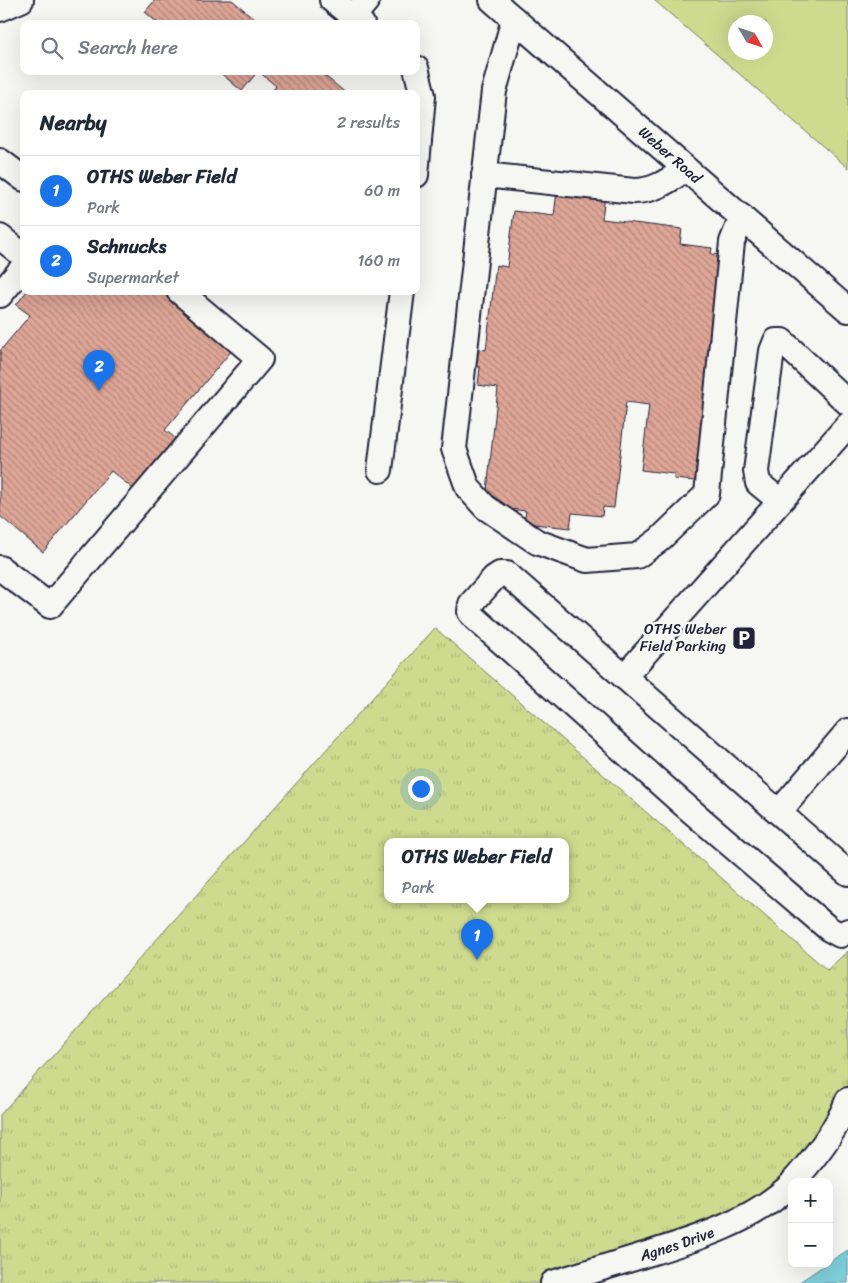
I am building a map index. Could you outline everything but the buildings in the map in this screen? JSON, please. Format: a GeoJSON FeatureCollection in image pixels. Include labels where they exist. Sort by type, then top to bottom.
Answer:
{"type":"FeatureCollection","features":[{"type":"Feature","properties":{"kind":"street"},"geometry":{"type":"LineString","coordinates":[[0,9],[21,0]]}},
{"type":"Feature","properties":{"kind":"street"},"geometry":{"type":"LineString","coordinates":[[332,0],[360,13]]}},
{"type":"Feature","properties":{"kind":"street","name":"Weber Road"},"geometry":{"type":"LineString","coordinates":[[492,0],[848,310]]}},
{"type":"Feature","properties":{"kind":"street"},"geometry":{"type":"LineString","coordinates":[[514,20],[494,91],[454,449],[468,488],[485,506],[537,542],[587,560],[637,556],[659,540],[707,494],[732,242],[742,217]]}},
{"type":"Feature","properties":{"kind":"street"},"geometry":{"type":"LineString","coordinates":[[418,75],[423,96],[420,130]]}},
{"type":"Feature","properties":{"kind":"street"},"geometry":{"type":"LineString","coordinates":[[0,161],[20,176]]}},
{"type":"Feature","properties":{"kind":"street"},"geometry":{"type":"LineString","coordinates":[[484,175],[645,191],[661,185],[686,169]]}},
{"type":"Feature","properties":{"kind":"street"},"geometry":{"type":"LineString","coordinates":[[0,236],[20,253]]}},
{"type":"Feature","properties":{"kind":"street"},"geometry":{"type":"LineString","coordinates":[[0,296],[20,271]]}},
{"type":"Feature","properties":{"kind":"street"},"geometry":{"type":"LineString","coordinates":[[0,568],[50,606],[260,359],[184,295]]}},
{"type":"Feature","properties":{"kind":"street"},"geometry":{"type":"LineString","coordinates":[[380,470],[402,295]]}},
{"type":"Feature","properties":{"kind":"street"},"geometry":{"type":"LineString","coordinates":[[780,501],[758,483],[756,471],[772,351],[776,341],[782,341],[848,403]]}},
{"type":"Feature","properties":{"kind":"street"},"geometry":{"type":"LineString","coordinates":[[624,677],[848,425]]}},
{"type":"Feature","properties":{"kind":"street"},"geometry":{"type":"LineString","coordinates":[[848,873],[507,574],[500,574],[494,578],[471,604],[470,612],[475,618],[682,803],[829,929],[840,935],[848,931]]}},
{"type":"Feature","properties":{"kind":"street"},"geometry":{"type":"LineString","coordinates":[[779,812],[848,731]]}},
{"type":"Feature","properties":{"kind":"street","name":"Agnes Drive"},"geometry":{"type":"LineString","coordinates":[[796,1178],[818,1152],[842,1116],[848,1100]]}},
{"type":"Feature","properties":{"kind":"street","name":"Agnes Drive"},"geometry":{"type":"LineString","coordinates":[[553,1283],[676,1245],[717,1230],[756,1211],[788,1186]]}},
{"type":"Feature","properties":{"kind":"green space"},"geometry":{"type":"Polygon","coordinates":[[[654,0],[848,0],[848,168],[654,0]]]}},
{"type":"Feature","properties":{"kind":"green space"},"geometry":{"type":"Polygon","coordinates":[[[435,628],[827,970],[848,951],[848,1100],[756,1211],[553,1283],[0,1283],[0,1115],[435,628]]]}},
{"type":"Feature","properties":{"kind":"water"},"geometry":{"type":"Polygon","coordinates":[[[848,1250],[848,1283],[798,1283],[820,1268],[833,1268],[833,1259],[848,1250]]]}},
{"type":"Feature","properties":{"kind":"place","name":"Schnucks"},"geometry":{"type":"Point","coordinates":[99,391]}},
{"type":"Feature","properties":{"kind":"place","name":"OTHS Weber Field Parking"},"geometry":{"type":"Point","coordinates":[744,638]}},
{"type":"Feature","properties":{"kind":"place","name":"OTHS Weber Field"},"geometry":{"type":"Point","coordinates":[477,960]}}]}
